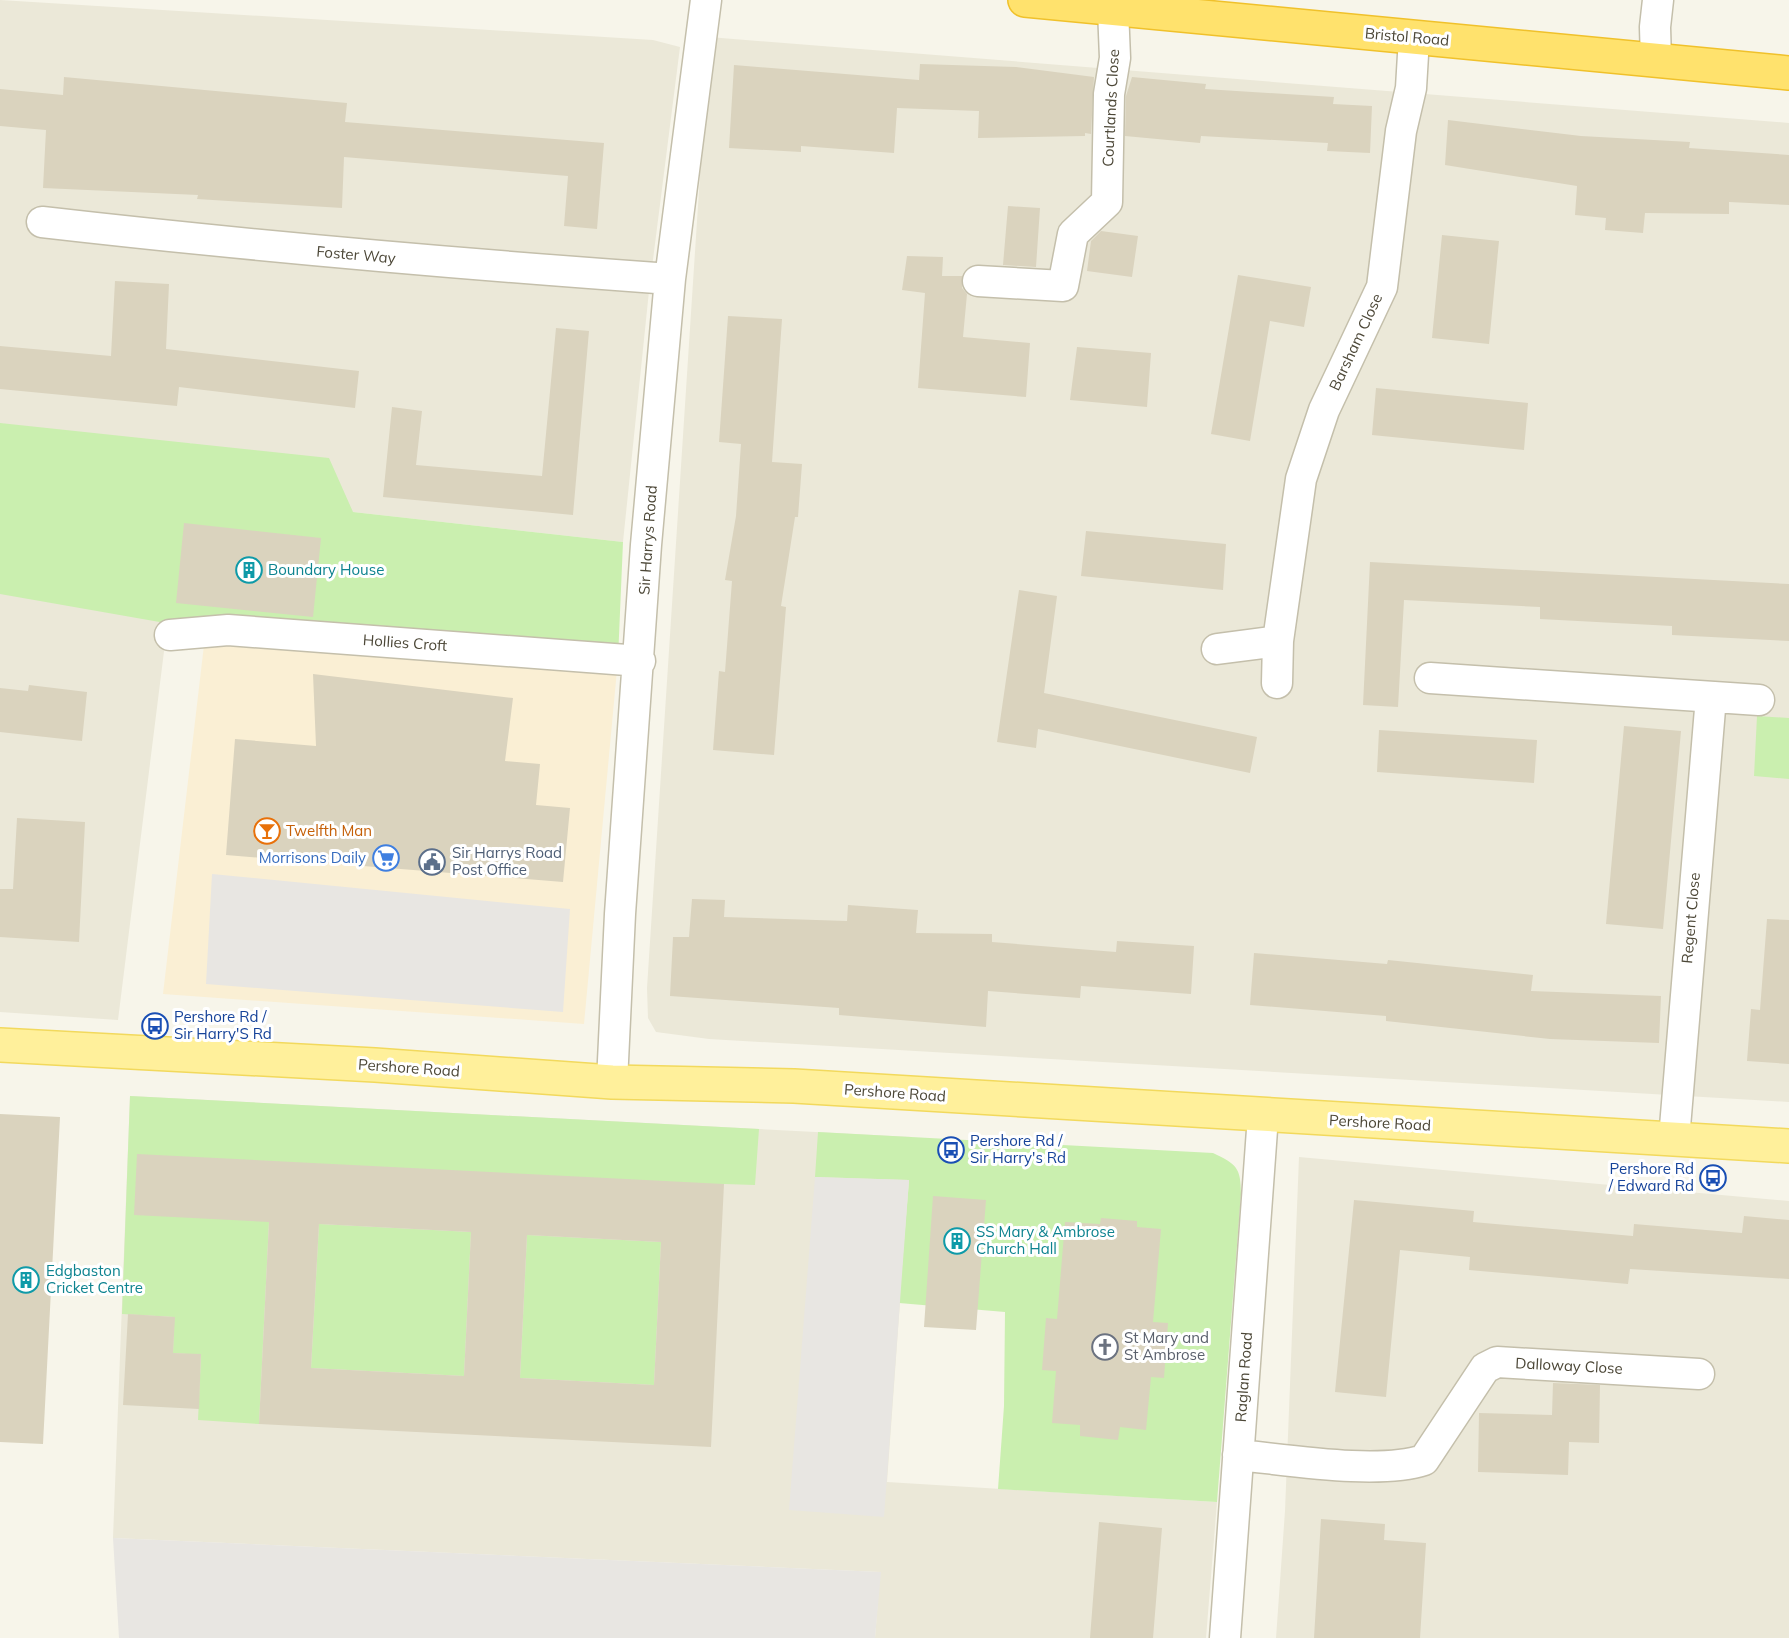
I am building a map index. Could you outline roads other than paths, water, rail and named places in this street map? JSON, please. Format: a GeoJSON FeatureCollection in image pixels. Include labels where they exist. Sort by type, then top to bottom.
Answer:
{"type":"FeatureCollection","features":[{"type":"Feature","properties":{"kind":"highway","name":"Bristol Road"},"geometry":{"type":"LineString","coordinates":[[1025,0],[1789,73]]}},
{"type":"Feature","properties":{"kind":"main road","name":"Pershore Road"},"geometry":{"type":"LineString","coordinates":[[0,1045],[375,1065],[612,1082],[794,1086],[1789,1146]]}},
{"type":"Feature","properties":{"kind":"street"},"geometry":{"type":"LineString","coordinates":[[1656,61],[1655,27],[1658,0]]}},
{"type":"Feature","properties":{"kind":"street","name":"Courtlands Close"},"geometry":{"type":"LineString","coordinates":[[978,281],[1063,286],[1073,234],[1107,202],[1109,94],[1115,58],[1113,9]]}},
{"type":"Feature","properties":{"kind":"street","name":"Sir Harrys Road"},"geometry":{"type":"LineString","coordinates":[[612,1082],[620,914],[640,661],[646,545],[670,279],[705,11]]}},
{"type":"Feature","properties":{"kind":"street","name":"Barsham Close"},"geometry":{"type":"LineString","coordinates":[[1277,683],[1278,641],[1301,479],[1324,410],[1382,287],[1401,131],[1411,88],[1414,38]]}},
{"type":"Feature","properties":{"kind":"street","name":"Foster Way"},"geometry":{"type":"LineString","coordinates":[[42,222],[205,241],[421,261],[670,279]]}},
{"type":"Feature","properties":{"kind":"street","name":"Hollies Croft"},"geometry":{"type":"LineString","coordinates":[[170,634],[228,630],[640,661]]}},
{"type":"Feature","properties":{"kind":"street"},"geometry":{"type":"LineString","coordinates":[[1217,649],[1278,641]]}},
{"type":"Feature","properties":{"kind":"street"},"geometry":{"type":"LineString","coordinates":[[1430,678],[1759,700]]}},
{"type":"Feature","properties":{"kind":"street","name":"Regent Close"},"geometry":{"type":"LineString","coordinates":[[1674,1139],[1711,697]]}},
{"type":"Feature","properties":{"kind":"street","name":"Raglan Road"},"geometry":{"type":"LineString","coordinates":[[1225,1638],[1263,1116]]}},
{"type":"Feature","properties":{"kind":"street","name":"Dalloway Close"},"geometry":{"type":"LineString","coordinates":[[1238,1455],[1379,1467],[1412,1464],[1424,1460],[1485,1368],[1497,1362],[1699,1374]]}},
{"type":"Feature","properties":{"kind":"place","name":"Boundary House"},"geometry":{"type":"Point","coordinates":[249,570]}},
{"type":"Feature","properties":{"kind":"place","name":"Twelfth Man"},"geometry":{"type":"Point","coordinates":[267,831]}},
{"type":"Feature","properties":{"kind":"place","name":"Morrisons Daily"},"geometry":{"type":"Point","coordinates":[386,858]}},
{"type":"Feature","properties":{"kind":"place","name":"Sir Harrys Road Post Office"},"geometry":{"type":"Point","coordinates":[432,862]}},
{"type":"Feature","properties":{"kind":"place","name":"Pershore Rd / Sir Harry'S Rd"},"geometry":{"type":"Point","coordinates":[155,1026]}},
{"type":"Feature","properties":{"kind":"place","name":"Pershore Rd / Sir Harry's Rd"},"geometry":{"type":"Point","coordinates":[951,1150]}},
{"type":"Feature","properties":{"kind":"place","name":"Pershore Rd / Edward Rd"},"geometry":{"type":"Point","coordinates":[1713,1178]}},
{"type":"Feature","properties":{"kind":"place","name":"SS Mary & Ambrose Church Hall"},"geometry":{"type":"Point","coordinates":[957,1241]}},
{"type":"Feature","properties":{"kind":"place","name":"Edgbaston Cricket Centre"},"geometry":{"type":"Point","coordinates":[26,1280]}},
{"type":"Feature","properties":{"kind":"place","name":"St Mary and St Ambrose"},"geometry":{"type":"Point","coordinates":[1105,1347]}}]}
